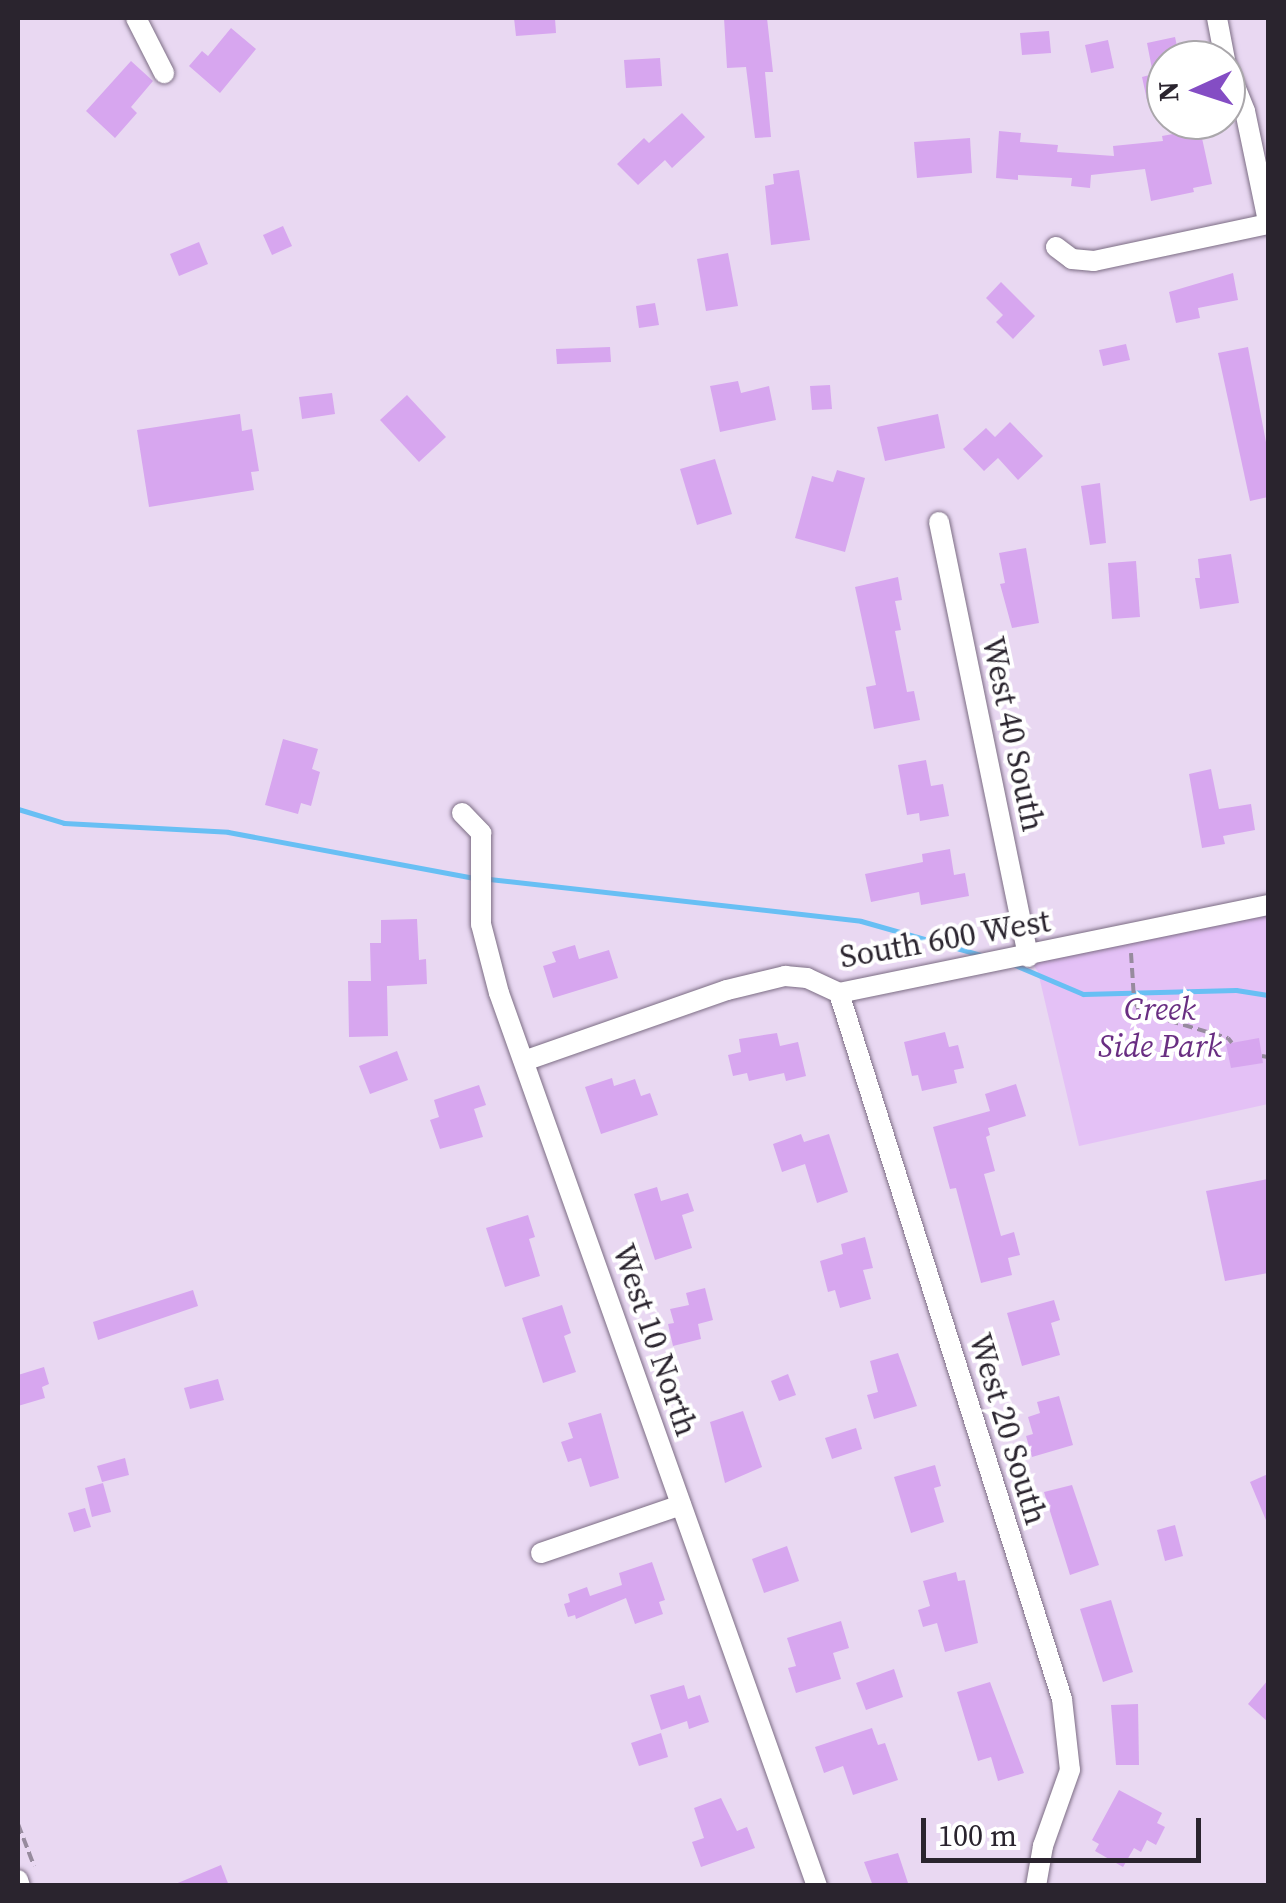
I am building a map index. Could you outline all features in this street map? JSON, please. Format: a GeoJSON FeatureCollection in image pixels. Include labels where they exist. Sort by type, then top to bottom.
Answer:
{"type":"FeatureCollection","features":[{"type":"Feature","properties":{"kind":"street"},"geometry":{"type":"LineString","coordinates":[[136,18],[164,73]]}},
{"type":"Feature","properties":{"kind":"street"},"geometry":{"type":"LineString","coordinates":[[1056,247],[1072,259],[1094,261],[1268,222],[1246,116]]}},
{"type":"Feature","properties":{"kind":"street","name":"West 40 South"},"geometry":{"type":"LineString","coordinates":[[939,522],[1028,957]]}},
{"type":"Feature","properties":{"kind":"street","name":"West 10 North"},"geometry":{"type":"LineString","coordinates":[[462,813],[481,834],[481,924],[524,1061],[818,1886]]}},
{"type":"Feature","properties":{"kind":"street","name":"South 600 West"},"geometry":{"type":"LineString","coordinates":[[524,1061],[727,990],[785,976],[807,978],[839,993],[1268,905]]}},
{"type":"Feature","properties":{"kind":"street","name":"West 20 South"},"geometry":{"type":"LineString","coordinates":[[839,993],[1062,1698],[1070,1770],[1042,1846],[1036,1886]]}},
{"type":"Feature","properties":{"kind":"street"},"geometry":{"type":"LineString","coordinates":[[541,1553],[681,1506]]}},
{"type":"Feature","properties":{"kind":"path"},"geometry":{"type":"LineString","coordinates":[[1132,953],[1134,1000],[1140,1012],[1232,1042]]}},
{"type":"Feature","properties":{"kind":"path"},"geometry":{"type":"LineString","coordinates":[[18,1824],[24,1878]]}},
{"type":"Feature","properties":{"kind":"green space","name":"Creek Side Park"},"geometry":{"type":"Polygon","coordinates":[[[1268,905],[1268,1104],[1079,1146],[1038,972],[1028,957],[1268,905]]]}},
{"type":"Feature","properties":{"kind":"building"},"geometry":{"type":"Polygon","coordinates":[[[514,18],[555,18],[556,33],[516,36],[514,18]]]}},
{"type":"Feature","properties":{"kind":"building"},"geometry":{"type":"Polygon","coordinates":[[[724,18],[767,18],[773,72],[765,72],[771,137],[755,138],[746,67],[727,68],[724,18]]]}},
{"type":"Feature","properties":{"kind":"building"},"geometry":{"type":"Polygon","coordinates":[[[231,28],[256,49],[220,93],[189,66],[202,51],[208,56],[231,28]]]}},
{"type":"Feature","properties":{"kind":"building"},"geometry":{"type":"Polygon","coordinates":[[[1049,31],[1051,53],[1022,55],[1020,33],[1049,31]]]}},
{"type":"Feature","properties":{"kind":"building"},"geometry":{"type":"Polygon","coordinates":[[[1108,40],[1114,68],[1091,73],[1085,45],[1108,40]]]}},
{"type":"Feature","properties":{"kind":"building"},"geometry":{"type":"Polygon","coordinates":[[[660,58],[662,86],[626,88],[624,60],[660,58]]]}},
{"type":"Feature","properties":{"kind":"building"},"geometry":{"type":"Polygon","coordinates":[[[131,61],[153,81],[131,107],[137,113],[115,138],[86,111],[131,61]]]}},
{"type":"Feature","properties":{"kind":"building"},"geometry":{"type":"Polygon","coordinates":[[[682,113],[705,137],[672,168],[665,160],[638,185],[617,164],[644,138],[649,143],[682,113]]]}},
{"type":"Feature","properties":{"kind":"building"},"geometry":{"type":"Polygon","coordinates":[[[999,131],[1021,133],[1020,142],[1058,145],[1057,152],[1114,156],[1113,146],[1202,140],[1212,184],[1151,201],[1145,169],[1091,175],[1090,188],[1071,186],[1072,178],[996,178],[999,131]]]}},
{"type":"Feature","properties":{"kind":"building"},"geometry":{"type":"Polygon","coordinates":[[[970,138],[972,173],[917,178],[914,142],[970,138]]]}},
{"type":"Feature","properties":{"kind":"building"},"geometry":{"type":"Polygon","coordinates":[[[799,170],[810,240],[771,245],[765,186],[774,184],[773,174],[799,170]]]}},
{"type":"Feature","properties":{"kind":"building"},"geometry":{"type":"Polygon","coordinates":[[[283,226],[292,246],[272,255],[263,235],[283,226]]]}},
{"type":"Feature","properties":{"kind":"building"},"geometry":{"type":"Polygon","coordinates":[[[199,242],[208,264],[179,276],[170,254],[199,242]]]}},
{"type":"Feature","properties":{"kind":"building"},"geometry":{"type":"Polygon","coordinates":[[[728,253],[738,306],[706,311],[697,259],[728,253]]]}},
{"type":"Feature","properties":{"kind":"building"},"geometry":{"type":"Polygon","coordinates":[[[1233,273],[1238,300],[1198,308],[1200,318],[1176,323],[1169,292],[1233,273]]]}},
{"type":"Feature","properties":{"kind":"building"},"geometry":{"type":"Polygon","coordinates":[[[1001,282],[1035,316],[1013,339],[996,322],[1003,315],[986,298],[1001,282]]]}},
{"type":"Feature","properties":{"kind":"building"},"geometry":{"type":"Polygon","coordinates":[[[655,303],[659,325],[639,328],[636,306],[655,303]]]}},
{"type":"Feature","properties":{"kind":"building"},"geometry":{"type":"Polygon","coordinates":[[[1126,344],[1130,360],[1103,366],[1099,350],[1126,344]]]}},
{"type":"Feature","properties":{"kind":"building"},"geometry":{"type":"Polygon","coordinates":[[[610,347],[611,362],[557,364],[556,349],[610,347]]]}},
{"type":"Feature","properties":{"kind":"building"},"geometry":{"type":"Polygon","coordinates":[[[1248,347],[1268,453],[1268,497],[1250,501],[1218,353],[1248,347]]]}},
{"type":"Feature","properties":{"kind":"building"},"geometry":{"type":"Polygon","coordinates":[[[738,381],[741,393],[769,386],[776,420],[720,432],[710,386],[738,381]]]}},
{"type":"Feature","properties":{"kind":"building"},"geometry":{"type":"Polygon","coordinates":[[[830,385],[832,409],[812,410],[810,386],[830,385]]]}},
{"type":"Feature","properties":{"kind":"building"},"geometry":{"type":"Polygon","coordinates":[[[332,393],[335,414],[302,419],[299,397],[332,393]]]}},
{"type":"Feature","properties":{"kind":"building"},"geometry":{"type":"Polygon","coordinates":[[[407,395],[446,437],[419,462],[380,420],[407,395]]]}},
{"type":"Feature","properties":{"kind":"building"},"geometry":{"type":"Polygon","coordinates":[[[240,414],[242,431],[252,429],[259,471],[251,472],[254,490],[149,507],[137,430],[240,414]]]}},
{"type":"Feature","properties":{"kind":"building"},"geometry":{"type":"Polygon","coordinates":[[[938,414],[945,448],[885,461],[877,427],[938,414]]]}},
{"type":"Feature","properties":{"kind":"building"},"geometry":{"type":"Polygon","coordinates":[[[1010,422],[1043,456],[1018,480],[998,458],[984,471],[963,449],[986,428],[995,437],[1010,422]]]}},
{"type":"Feature","properties":{"kind":"building"},"geometry":{"type":"Polygon","coordinates":[[[715,459],[732,514],[697,525],[680,469],[715,459]]]}},
{"type":"Feature","properties":{"kind":"building"},"geometry":{"type":"Polygon","coordinates":[[[837,470],[865,478],[845,552],[795,538],[812,476],[833,482],[837,470]]]}},
{"type":"Feature","properties":{"kind":"building"},"geometry":{"type":"Polygon","coordinates":[[[1100,483],[1106,543],[1090,545],[1081,486],[1100,483]]]}},
{"type":"Feature","properties":{"kind":"building"},"geometry":{"type":"Polygon","coordinates":[[[1026,548],[1039,623],[1012,628],[1000,584],[1005,583],[999,553],[1026,548]]]}},
{"type":"Feature","properties":{"kind":"building"},"geometry":{"type":"Polygon","coordinates":[[[1231,554],[1239,603],[1200,609],[1195,578],[1200,578],[1198,559],[1231,554]]]}},
{"type":"Feature","properties":{"kind":"building"},"geometry":{"type":"Polygon","coordinates":[[[1136,561],[1140,617],[1112,619],[1108,563],[1136,561]]]}},
{"type":"Feature","properties":{"kind":"building"},"geometry":{"type":"Polygon","coordinates":[[[898,577],[902,600],[895,601],[901,630],[895,631],[907,692],[914,691],[920,720],[874,729],[866,687],[876,685],[855,587],[898,577]]]}},
{"type":"Feature","properties":{"kind":"building"},"geometry":{"type":"Polygon","coordinates":[[[283,739],[318,749],[312,769],[320,772],[311,806],[301,803],[298,814],[265,805],[283,739]]]}},
{"type":"Feature","properties":{"kind":"building"},"geometry":{"type":"Polygon","coordinates":[[[926,760],[931,786],[943,784],[949,816],[920,821],[919,813],[907,815],[898,765],[926,760]]]}},
{"type":"Feature","properties":{"kind":"building"},"geometry":{"type":"Polygon","coordinates":[[[1211,769],[1219,809],[1251,804],[1255,830],[1223,836],[1225,844],[1202,848],[1189,774],[1211,769]]]}},
{"type":"Feature","properties":{"kind":"building"},"geometry":{"type":"Polygon","coordinates":[[[950,849],[954,875],[965,873],[969,896],[921,905],[919,892],[871,902],[865,874],[923,862],[922,854],[950,849]]]}},
{"type":"Feature","properties":{"kind":"building"},"geometry":{"type":"Polygon","coordinates":[[[417,919],[419,960],[426,959],[427,984],[387,986],[388,1036],[349,1037],[348,981],[371,981],[370,943],[381,943],[381,920],[417,919]]]}},
{"type":"Feature","properties":{"kind":"building"},"geometry":{"type":"Polygon","coordinates":[[[575,945],[579,959],[609,950],[618,978],[553,998],[543,966],[556,962],[552,952],[575,945]]]}},
{"type":"Feature","properties":{"kind":"building"},"geometry":{"type":"Polygon","coordinates":[[[945,1032],[949,1047],[958,1045],[964,1068],[954,1070],[957,1083],[922,1091],[918,1075],[912,1076],[904,1042],[945,1032]]]}},
{"type":"Feature","properties":{"kind":"building"},"geometry":{"type":"Polygon","coordinates":[[[777,1033],[780,1046],[798,1042],[806,1076],[786,1081],[784,1073],[749,1081],[747,1073],[733,1076],[728,1055],[741,1052],[739,1039],[777,1033]]]}},
{"type":"Feature","properties":{"kind":"building"},"geometry":{"type":"Polygon","coordinates":[[[1259,1038],[1263,1063],[1231,1068],[1226,1044],[1259,1038]]]}},
{"type":"Feature","properties":{"kind":"building"},"geometry":{"type":"Polygon","coordinates":[[[397,1051],[408,1080],[370,1094],[359,1066],[397,1051]]]}},
{"type":"Feature","properties":{"kind":"building"},"geometry":{"type":"Polygon","coordinates":[[[612,1078],[614,1086],[635,1079],[641,1096],[650,1093],[658,1115],[601,1134],[585,1087],[612,1078]]]}},
{"type":"Feature","properties":{"kind":"building"},"geometry":{"type":"Polygon","coordinates":[[[1016,1084],[1026,1116],[988,1128],[990,1135],[986,1137],[995,1171],[984,1174],[1001,1236],[1014,1232],[1020,1255],[1008,1258],[1012,1275],[981,1283],[956,1188],[950,1189],[933,1127],[990,1111],[985,1094],[1016,1084]]]}},
{"type":"Feature","properties":{"kind":"building"},"geometry":{"type":"Polygon","coordinates":[[[479,1085],[486,1105],[474,1109],[483,1137],[440,1149],[430,1120],[439,1117],[434,1100],[479,1085]]]}},
{"type":"Feature","properties":{"kind":"building"},"geometry":{"type":"Polygon","coordinates":[[[801,1134],[804,1142],[829,1134],[848,1192],[817,1203],[805,1164],[782,1172],[773,1144],[801,1134]]]}},
{"type":"Feature","properties":{"kind":"building"},"geometry":{"type":"Polygon","coordinates":[[[1268,1179],[1268,1273],[1225,1281],[1206,1191],[1268,1179]]]}},
{"type":"Feature","properties":{"kind":"building"},"geometry":{"type":"Polygon","coordinates":[[[657,1187],[661,1201],[688,1193],[694,1211],[682,1215],[692,1248],[655,1260],[634,1194],[657,1187]]]}},
{"type":"Feature","properties":{"kind":"building"},"geometry":{"type":"Polygon","coordinates":[[[528,1215],[535,1237],[529,1239],[540,1276],[505,1287],[486,1228],[528,1215]]]}},
{"type":"Feature","properties":{"kind":"building"},"geometry":{"type":"Polygon","coordinates":[[[865,1237],[873,1268],[863,1270],[871,1299],[840,1308],[835,1290],[828,1292],[820,1261],[843,1254],[841,1244],[865,1237]]]}},
{"type":"Feature","properties":{"kind":"building"},"geometry":{"type":"Polygon","coordinates":[[[705,1288],[713,1320],[698,1324],[701,1339],[673,1346],[668,1324],[674,1323],[670,1309],[689,1305],[686,1293],[705,1288]]]}},
{"type":"Feature","properties":{"kind":"building"},"geometry":{"type":"Polygon","coordinates":[[[193,1290],[198,1306],[98,1340],[93,1322],[193,1290]]]}},
{"type":"Feature","properties":{"kind":"building"},"geometry":{"type":"Polygon","coordinates":[[[1054,1300],[1060,1320],[1051,1323],[1060,1355],[1022,1366],[1007,1313],[1054,1300]]]}},
{"type":"Feature","properties":{"kind":"building"},"geometry":{"type":"Polygon","coordinates":[[[562,1305],[571,1333],[564,1336],[576,1372],[543,1383],[522,1318],[562,1305]]]}},
{"type":"Feature","properties":{"kind":"building"},"geometry":{"type":"Polygon","coordinates":[[[898,1353],[917,1406],[874,1419],[867,1395],[878,1392],[870,1361],[898,1353]]]}},
{"type":"Feature","properties":{"kind":"building"},"geometry":{"type":"Polygon","coordinates":[[[44,1367],[49,1384],[42,1387],[45,1398],[18,1406],[18,1375],[44,1367]]]}},
{"type":"Feature","properties":{"kind":"building"},"geometry":{"type":"Polygon","coordinates":[[[788,1374],[796,1395],[779,1401],[771,1381],[788,1374]]]}},
{"type":"Feature","properties":{"kind":"building"},"geometry":{"type":"Polygon","coordinates":[[[218,1379],[224,1400],[190,1409],[184,1388],[218,1379]]]}},
{"type":"Feature","properties":{"kind":"building"},"geometry":{"type":"Polygon","coordinates":[[[1059,1396],[1073,1445],[1032,1457],[1026,1436],[1033,1434],[1028,1417],[1040,1413],[1037,1402],[1059,1396]]]}},
{"type":"Feature","properties":{"kind":"building"},"geometry":{"type":"Polygon","coordinates":[[[743,1411],[762,1467],[725,1483],[710,1422],[743,1411]]]}},
{"type":"Feature","properties":{"kind":"building"},"geometry":{"type":"Polygon","coordinates":[[[601,1413],[619,1478],[590,1487],[581,1458],[568,1462],[561,1442],[573,1438],[568,1423],[601,1413]]]}},
{"type":"Feature","properties":{"kind":"building"},"geometry":{"type":"Polygon","coordinates":[[[856,1428],[862,1449],[832,1459],[825,1438],[856,1428]]]}},
{"type":"Feature","properties":{"kind":"building"},"geometry":{"type":"Polygon","coordinates":[[[125,1458],[129,1475],[102,1482],[97,1466],[125,1458]]]}},
{"type":"Feature","properties":{"kind":"building"},"geometry":{"type":"Polygon","coordinates":[[[935,1465],[941,1486],[934,1488],[944,1522],[911,1533],[894,1477],[935,1465]]]}},
{"type":"Feature","properties":{"kind":"building"},"geometry":{"type":"Polygon","coordinates":[[[1268,1474],[1268,1525],[1250,1482],[1268,1474]]]}},
{"type":"Feature","properties":{"kind":"building"},"geometry":{"type":"Polygon","coordinates":[[[103,1483],[111,1512],[92,1517],[85,1488],[103,1483]]]}},
{"type":"Feature","properties":{"kind":"building"},"geometry":{"type":"Polygon","coordinates":[[[1072,1485],[1099,1565],[1070,1575],[1044,1492],[1072,1485]]]}},
{"type":"Feature","properties":{"kind":"building"},"geometry":{"type":"Polygon","coordinates":[[[85,1508],[91,1527],[74,1532],[68,1513],[85,1508]]]}},
{"type":"Feature","properties":{"kind":"building"},"geometry":{"type":"Polygon","coordinates":[[[1175,1525],[1183,1556],[1165,1561],[1157,1530],[1175,1525]]]}},
{"type":"Feature","properties":{"kind":"building"},"geometry":{"type":"Polygon","coordinates":[[[787,1546],[799,1581],[764,1593],[752,1559],[787,1546]]]}},
{"type":"Feature","properties":{"kind":"building"},"geometry":{"type":"Polygon","coordinates":[[[652,1562],[665,1600],[659,1602],[663,1614],[635,1624],[626,1598],[576,1619],[575,1615],[568,1617],[564,1604],[570,1602],[568,1594],[587,1587],[590,1596],[622,1585],[619,1573],[652,1562]]]}},
{"type":"Feature","properties":{"kind":"building"},"geometry":{"type":"Polygon","coordinates":[[[956,1572],[958,1581],[965,1580],[978,1643],[945,1652],[937,1623],[923,1627],[918,1610],[930,1606],[923,1581],[956,1572]]]}},
{"type":"Feature","properties":{"kind":"building"},"geometry":{"type":"Polygon","coordinates":[[[1111,1600],[1133,1672],[1103,1682],[1080,1609],[1111,1600]]]}},
{"type":"Feature","properties":{"kind":"building"},"geometry":{"type":"Polygon","coordinates":[[[841,1621],[849,1648],[833,1653],[841,1679],[796,1693],[788,1668],[796,1666],[787,1638],[841,1621]]]}},
{"type":"Feature","properties":{"kind":"building"},"geometry":{"type":"Polygon","coordinates":[[[894,1669],[903,1697],[866,1710],[856,1683],[894,1669]]]}},
{"type":"Feature","properties":{"kind":"building"},"geometry":{"type":"Polygon","coordinates":[[[1268,1680],[1268,1722],[1248,1704],[1268,1680]]]}},
{"type":"Feature","properties":{"kind":"building"},"geometry":{"type":"Polygon","coordinates":[[[990,1682],[1024,1773],[998,1781],[991,1757],[978,1761],[957,1692],[990,1682]]]}},
{"type":"Feature","properties":{"kind":"building"},"geometry":{"type":"Polygon","coordinates":[[[684,1685],[688,1699],[700,1695],[709,1722],[689,1729],[687,1721],[661,1730],[650,1695],[684,1685]]]}},
{"type":"Feature","properties":{"kind":"building"},"geometry":{"type":"Polygon","coordinates":[[[1138,1704],[1139,1765],[1116,1765],[1111,1705],[1138,1704]]]}},
{"type":"Feature","properties":{"kind":"building"},"geometry":{"type":"Polygon","coordinates":[[[872,1728],[878,1745],[885,1743],[898,1780],[853,1795],[843,1766],[824,1773],[815,1747],[872,1728]]]}},
{"type":"Feature","properties":{"kind":"building"},"geometry":{"type":"Polygon","coordinates":[[[661,1733],[668,1757],[639,1766],[631,1743],[661,1733]]]}},
{"type":"Feature","properties":{"kind":"building"},"geometry":{"type":"Polygon","coordinates":[[[1119,1790],[1162,1813],[1157,1823],[1165,1827],[1156,1845],[1147,1840],[1141,1852],[1134,1848],[1123,1867],[1095,1851],[1099,1844],[1092,1840],[1119,1790]]]}},
{"type":"Feature","properties":{"kind":"building"},"geometry":{"type":"Polygon","coordinates":[[[721,1798],[737,1831],[747,1827],[755,1848],[701,1867],[692,1842],[704,1838],[694,1808],[721,1798]]]}},
{"type":"Feature","properties":{"kind":"building"},"geometry":{"type":"Polygon","coordinates":[[[898,1853],[909,1886],[873,1886],[864,1862],[898,1853]]]}},
{"type":"Feature","properties":{"kind":"building"},"geometry":{"type":"Polygon","coordinates":[[[221,1865],[229,1886],[173,1886],[173,1885],[221,1865]]]}},
{"type":"Feature","properties":{"kind":"waterway"},"geometry":{"type":"LineString","coordinates":[[18,809],[64,823],[228,832],[473,878]]}},
{"type":"Feature","properties":{"kind":"waterway"},"geometry":{"type":"LineString","coordinates":[[489,879],[861,921],[981,955]]}},
{"type":"Feature","properties":{"kind":"waterway"},"geometry":{"type":"LineString","coordinates":[[1015,965],[1083,994],[1236,990],[1268,995]]}}]}
